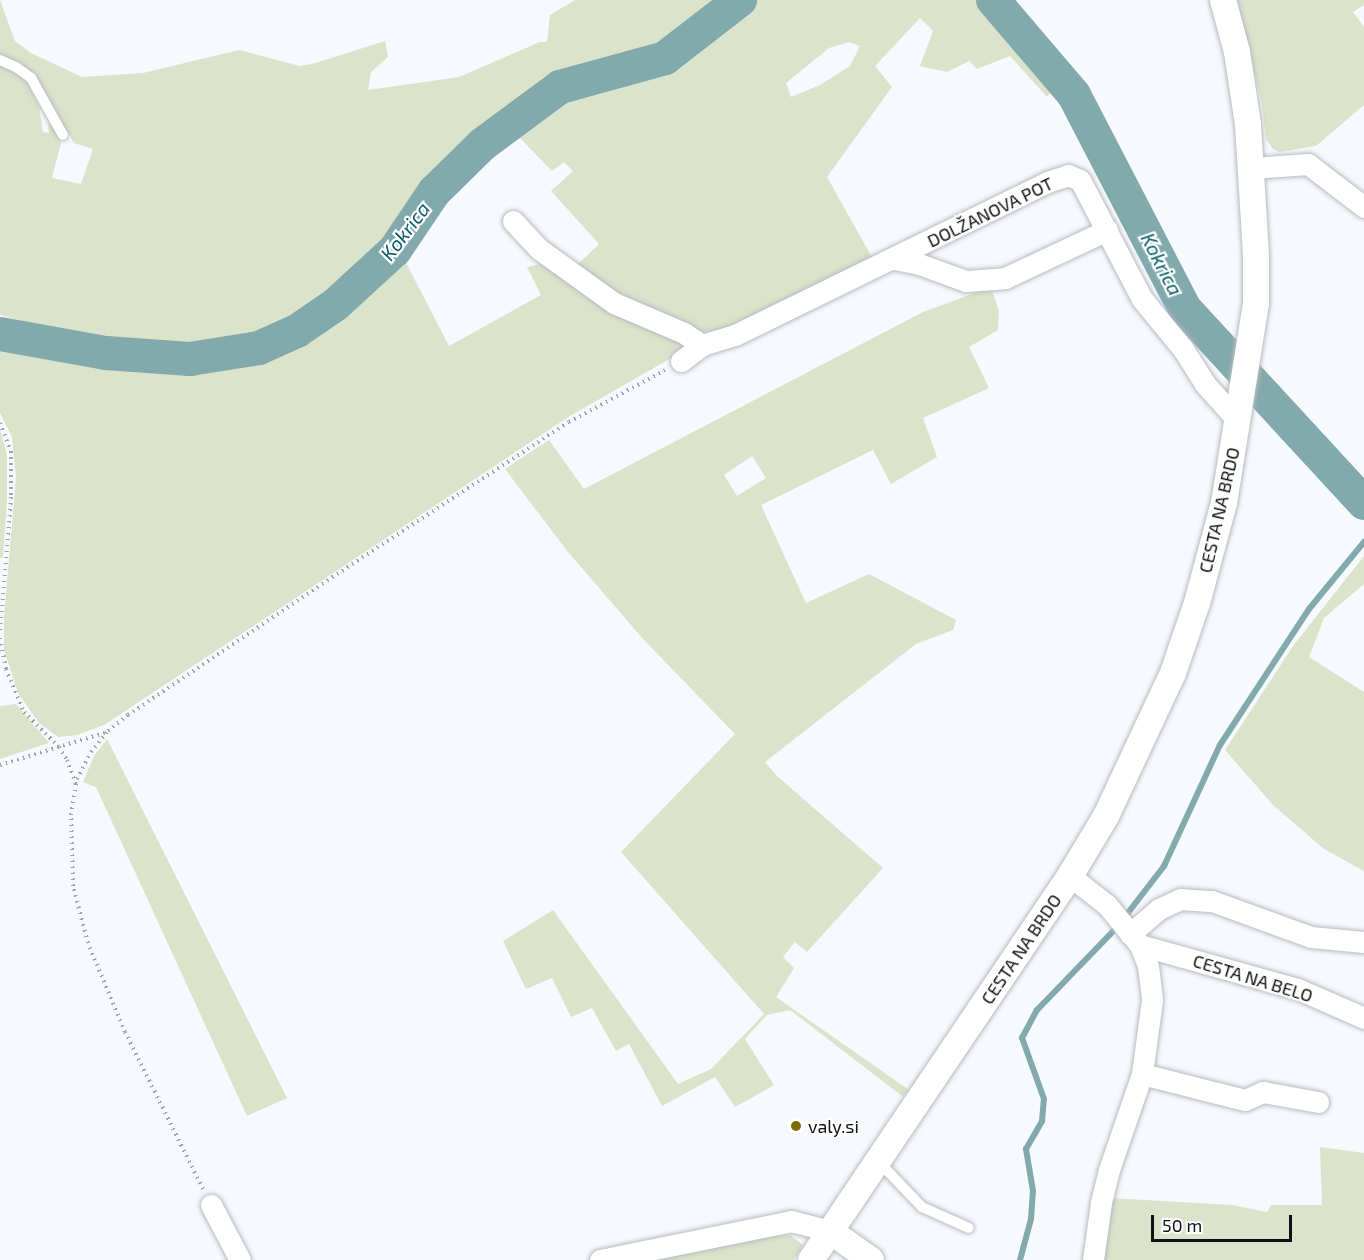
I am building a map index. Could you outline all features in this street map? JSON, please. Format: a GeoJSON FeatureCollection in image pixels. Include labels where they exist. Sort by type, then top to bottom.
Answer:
{"type":"FeatureCollection","features":[{"type":"Feature","properties":{"kind":"street","name":"CESTA NA BRDO"},"geometry":{"type":"LineString","coordinates":[[811,1260],[1070,876],[1106,816],[1173,673],[1213,547],[1239,422],[1251,339],[1256,279],[1248,124],[1237,52],[1222,0]]}},
{"type":"Feature","properties":{"kind":"street"},"geometry":{"type":"LineString","coordinates":[[1252,168],[1308,164],[1364,207]]}},
{"type":"Feature","properties":{"kind":"street","name":"DOLŽANOVA POT"},"geometry":{"type":"LineString","coordinates":[[681,361],[702,345],[735,335],[1047,182],[1068,175],[1080,180],[1142,299],[1183,349],[1204,384],[1239,422]]}},
{"type":"Feature","properties":{"kind":"street"},"geometry":{"type":"LineString","coordinates":[[513,221],[539,249],[614,303],[684,333],[702,345]]}},
{"type":"Feature","properties":{"kind":"street"},"geometry":{"type":"LineString","coordinates":[[894,259],[919,264],[966,281],[1005,278],[1107,230]]}},
{"type":"Feature","properties":{"kind":"street"},"geometry":{"type":"LineString","coordinates":[[1070,876],[1107,905],[1135,940],[1148,966],[1152,1000],[1142,1074],[1109,1170],[1101,1203],[1094,1260]]}},
{"type":"Feature","properties":{"kind":"street"},"geometry":{"type":"LineString","coordinates":[[1135,940],[1159,909],[1180,899],[1212,901],[1311,936],[1364,942]]}},
{"type":"Feature","properties":{"kind":"street","name":"CESTA NA BELO"},"geometry":{"type":"LineString","coordinates":[[1135,940],[1298,989],[1364,1018]]}},
{"type":"Feature","properties":{"kind":"street"},"geometry":{"type":"LineString","coordinates":[[1142,1074],[1245,1100],[1263,1092],[1318,1102]]}},
{"type":"Feature","properties":{"kind":"street"},"geometry":{"type":"LineString","coordinates":[[211,1205],[240,1260]]}},
{"type":"Feature","properties":{"kind":"street"},"geometry":{"type":"LineString","coordinates":[[600,1260],[791,1221],[830,1231],[871,1260]]}},
{"type":"Feature","properties":{"kind":"lane"},"geometry":{"type":"LineString","coordinates":[[0,60],[16,67],[31,78],[63,135]]}},
{"type":"Feature","properties":{"kind":"lane"},"geometry":{"type":"LineString","coordinates":[[878,1161],[922,1207],[969,1228]]}},
{"type":"Feature","properties":{"kind":"path"},"geometry":{"type":"LineString","coordinates":[[0,765],[108,731],[313,590],[569,422],[681,361]]}},
{"type":"Feature","properties":{"kind":"path"},"geometry":{"type":"LineString","coordinates":[[0,423],[11,451],[11,497],[0,633]]}},
{"type":"Feature","properties":{"kind":"path"},"geometry":{"type":"LineString","coordinates":[[0,638],[6,669],[24,712],[59,747],[68,760],[76,786]]}},
{"type":"Feature","properties":{"kind":"path"},"geometry":{"type":"LineString","coordinates":[[108,731],[91,752],[76,786],[71,815],[70,854],[73,886],[88,942],[124,1032],[211,1205]]}},
{"type":"Feature","properties":{"kind":"green space"},"geometry":{"type":"Polygon","coordinates":[[[0,0],[15,41],[31,53],[82,77],[143,73],[239,50],[300,66],[385,41],[388,57],[371,72],[368,90],[459,77],[540,42],[547,42],[550,15],[575,0],[730,0],[660,53],[639,62],[560,77],[520,103],[440,172],[380,257],[314,304],[303,318],[272,335],[235,345],[202,349],[120,345],[0,315],[0,64],[26,80],[39,106],[43,132],[49,133],[48,124],[53,126],[61,143],[52,178],[81,184],[93,149],[74,143],[35,74],[0,54],[0,0]]]}},
{"type":"Feature","properties":{"kind":"green space"},"geometry":{"type":"Polygon","coordinates":[[[752,0],[981,0],[1007,30],[1051,92],[1047,97],[1010,56],[977,69],[969,61],[947,72],[920,66],[933,31],[920,18],[875,66],[892,87],[827,177],[873,259],[723,329],[699,333],[627,305],[573,269],[599,244],[551,191],[573,171],[564,162],[552,171],[516,134],[578,90],[643,72],[686,50],[752,0]],[[849,42],[829,48],[786,83],[791,97],[820,85],[850,66],[860,46],[849,42]]]}},
{"type":"Feature","properties":{"kind":"green space"},"geometry":{"type":"Polygon","coordinates":[[[1237,0],[1364,0],[1364,5],[1353,12],[1364,27],[1364,105],[1316,146],[1279,152],[1273,149],[1266,139],[1262,104],[1237,0]]]}},
{"type":"Feature","properties":{"kind":"green space"},"geometry":{"type":"Polygon","coordinates":[[[402,255],[449,346],[541,295],[527,267],[541,264],[556,269],[685,345],[680,353],[570,416],[104,725],[77,735],[58,737],[39,723],[18,693],[4,650],[4,617],[16,477],[12,437],[0,413],[0,342],[45,353],[71,352],[127,364],[172,369],[218,367],[238,363],[298,340],[341,314],[374,285],[402,255]]]}},
{"type":"Feature","properties":{"kind":"green space"},"geometry":{"type":"Polygon","coordinates":[[[991,287],[999,311],[998,330],[969,347],[989,388],[923,418],[937,457],[891,484],[873,450],[761,505],[806,603],[869,574],[956,620],[953,630],[916,644],[765,762],[778,777],[883,868],[807,952],[795,942],[783,957],[794,968],[776,997],[909,1090],[902,1096],[790,1010],[767,1015],[745,1039],[774,1085],[735,1107],[715,1077],[662,1106],[629,1044],[616,1051],[592,1008],[571,1017],[552,978],[526,989],[503,941],[553,910],[678,1084],[711,1069],[764,1014],[621,852],[735,734],[644,640],[568,552],[505,469],[549,440],[584,489],[923,312],[991,287]],[[752,456],[724,475],[737,496],[766,478],[752,456]]]}},
{"type":"Feature","properties":{"kind":"green space"},"geometry":{"type":"Polygon","coordinates":[[[0,430],[7,454],[7,501],[3,558],[0,558],[0,430]]]}},
{"type":"Feature","properties":{"kind":"green space"},"geometry":{"type":"Polygon","coordinates":[[[1364,556],[1364,584],[1324,618],[1309,657],[1364,692],[1364,871],[1324,849],[1273,805],[1225,750],[1293,646],[1364,556]]]}},
{"type":"Feature","properties":{"kind":"green space"},"geometry":{"type":"Polygon","coordinates":[[[16,704],[49,743],[0,759],[0,706],[16,704]]]}},
{"type":"Feature","properties":{"kind":"green space"},"geometry":{"type":"Polygon","coordinates":[[[107,739],[287,1098],[247,1116],[96,787],[83,782],[94,756],[107,739]]]}},
{"type":"Feature","properties":{"kind":"green space"},"geometry":{"type":"Polygon","coordinates":[[[1320,1147],[1364,1153],[1364,1260],[1101,1260],[1110,1198],[1232,1205],[1267,1212],[1271,1205],[1322,1205],[1320,1147]]]}},
{"type":"Feature","properties":{"kind":"green space"},"geometry":{"type":"Polygon","coordinates":[[[790,1235],[803,1245],[794,1260],[621,1260],[750,1237],[790,1235]]]}},
{"type":"Feature","properties":{"kind":"waterway","name":"Kokrica"},"geometry":{"type":"LineString","coordinates":[[0,334],[106,353],[190,359],[259,348],[297,331],[335,305],[395,250],[434,192],[483,144],[560,87],[665,58],[740,0]]}},
{"type":"Feature","properties":{"kind":"waterway","name":"Kokrica"},"geometry":{"type":"LineString","coordinates":[[993,0],[1074,95],[1185,309],[1364,503]]}},
{"type":"Feature","properties":{"kind":"waterway"},"geometry":{"type":"LineString","coordinates":[[1124,918],[1164,866],[1220,745],[1309,609],[1364,542]]}},
{"type":"Feature","properties":{"kind":"waterway"},"geometry":{"type":"LineString","coordinates":[[1020,1260],[1031,1219],[1033,1191],[1026,1149],[1042,1121],[1044,1099],[1022,1038],[1037,1010],[1118,926]]}},
{"type":"Feature","properties":{"kind":"place","name":"valy.si"},"geometry":{"type":"Point","coordinates":[796,1126]}}]}
